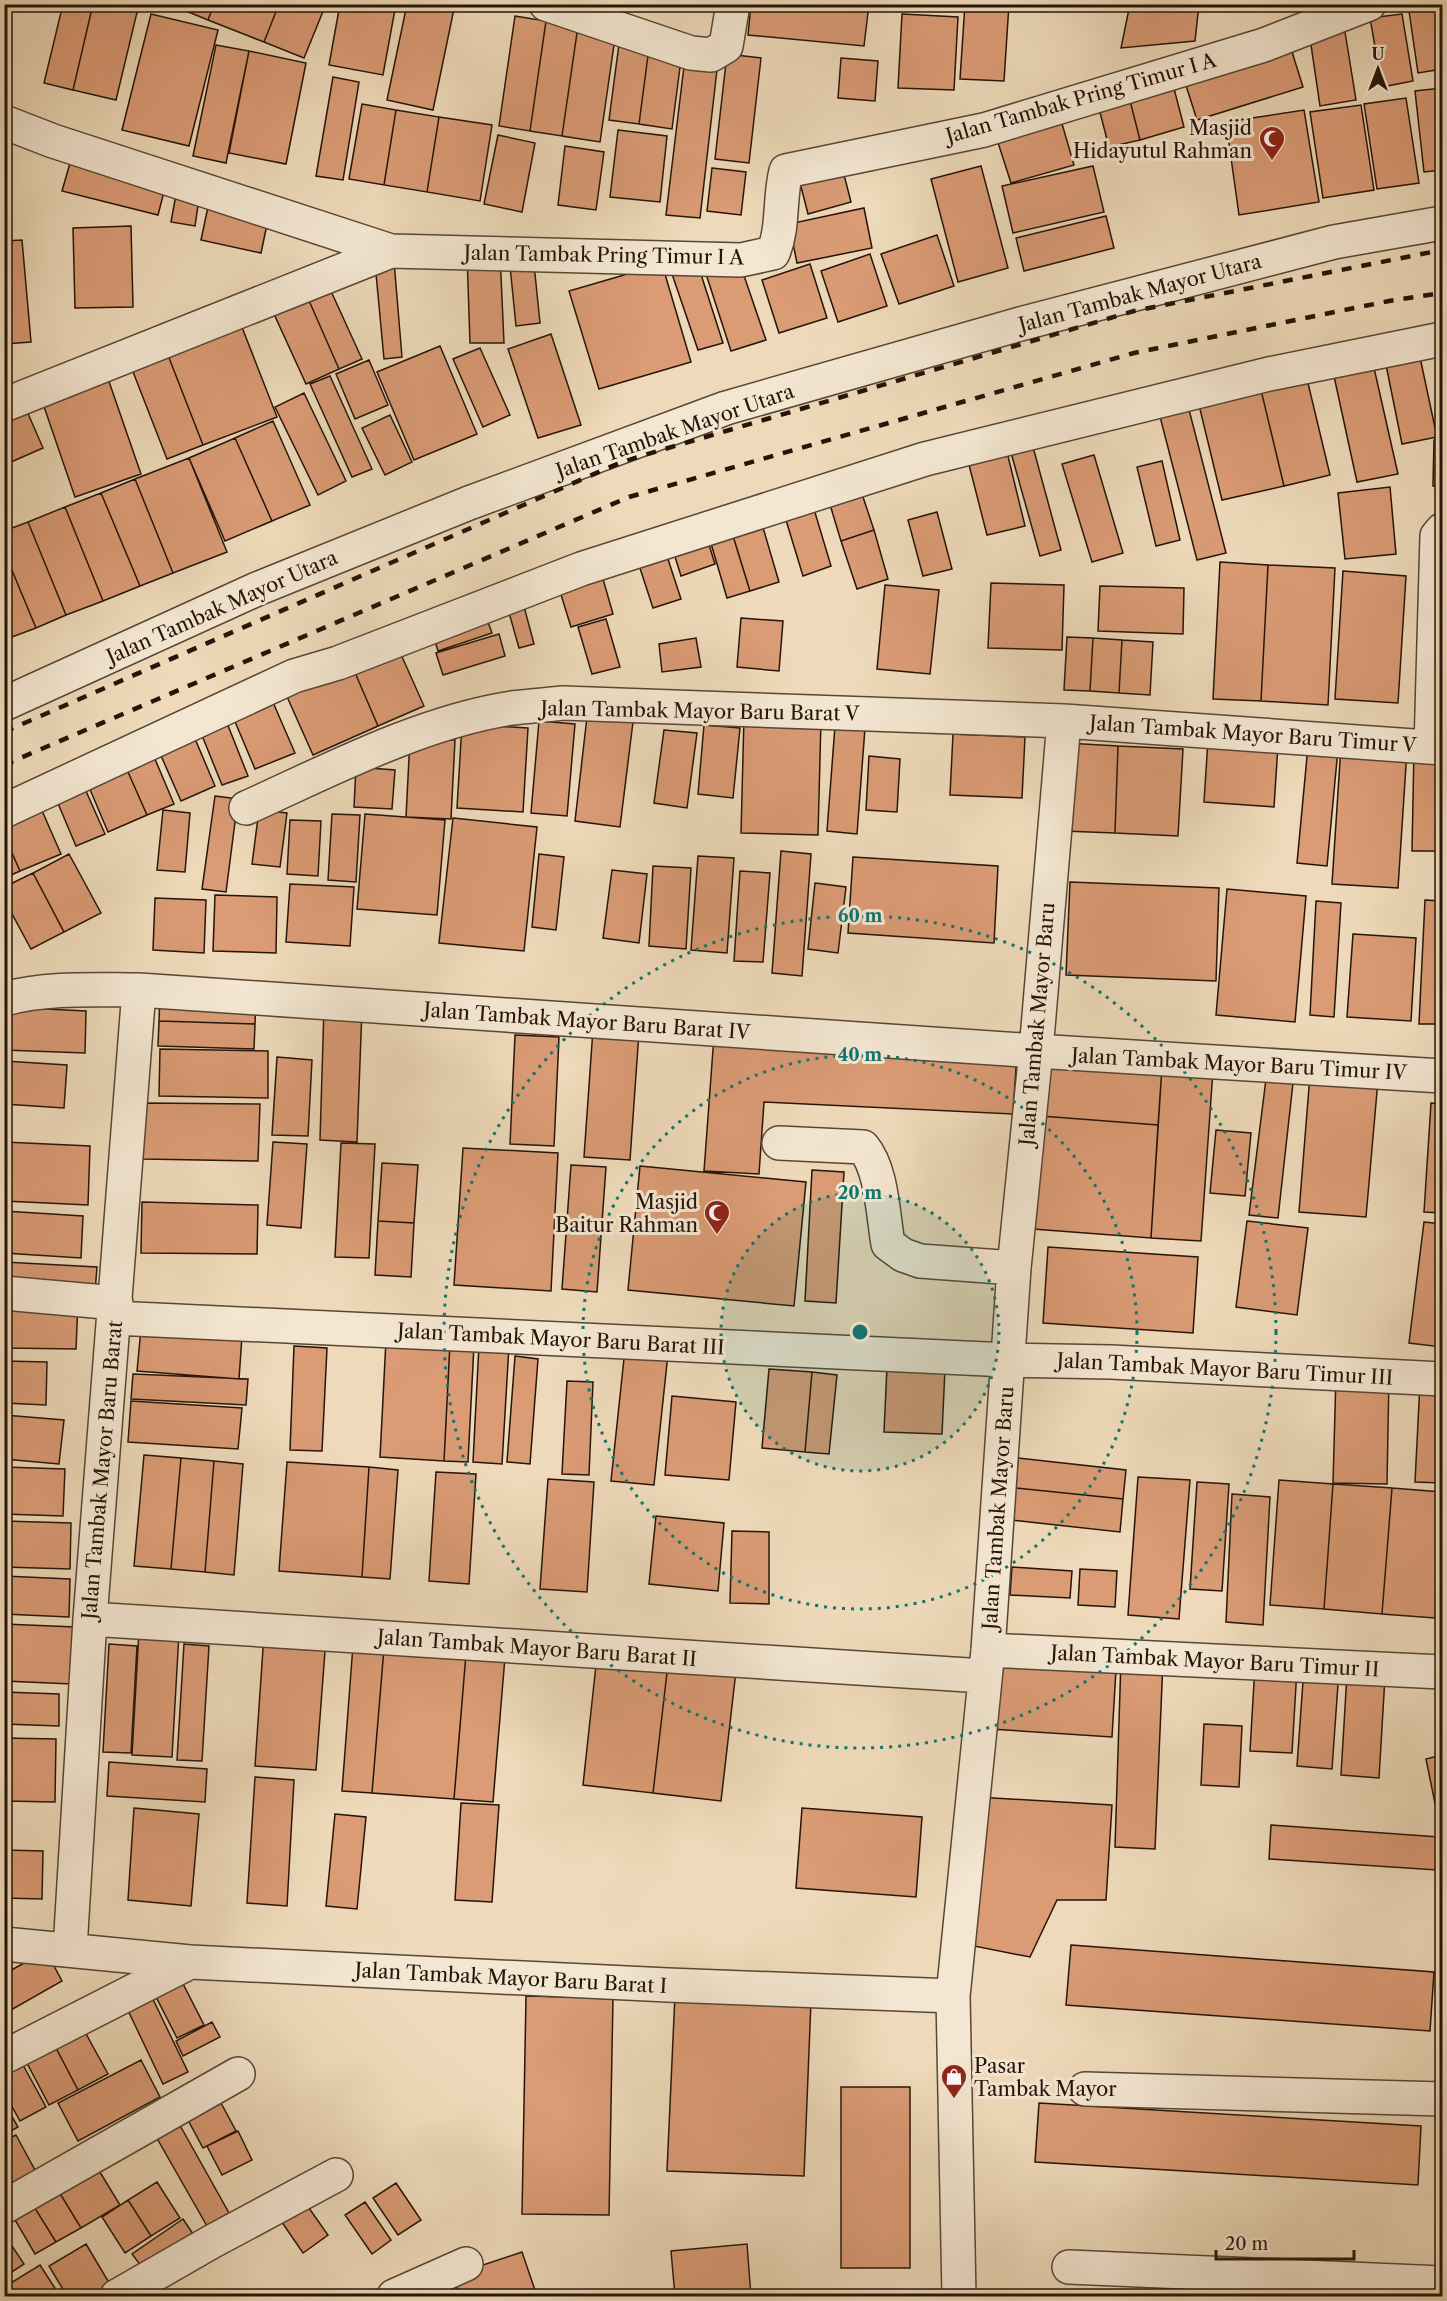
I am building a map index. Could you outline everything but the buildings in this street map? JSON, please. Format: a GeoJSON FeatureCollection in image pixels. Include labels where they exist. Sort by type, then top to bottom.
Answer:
{"type":"FeatureCollection","features":[{"type":"Feature","properties":{"kind":"street"},"geometry":{"type":"LineString","coordinates":[[546,4],[691,53],[711,55],[726,46],[733,4]]}},
{"type":"Feature","properties":{"kind":"street","name":"Jalan Tambak Pring Timur I A"},"geometry":{"type":"LineString","coordinates":[[4,122],[53,141],[391,251],[741,260],[772,253],[779,239],[783,182],[786,171],[984,130],[1264,45],[1369,4]]}},
{"type":"Feature","properties":{"kind":"street","name":"Jalan Tambak Mayor Utara"},"geometry":{"type":"LineString","coordinates":[[4,704],[257,589],[469,504],[726,408],[1020,324],[1323,245],[1443,223]]}},
{"type":"Feature","properties":{"kind":"street","name":"Jalan Tambak Pring Timur I A"},"geometry":{"type":"LineString","coordinates":[[4,405],[391,251]]}},
{"type":"Feature","properties":{"kind":"street"},"geometry":{"type":"LineString","coordinates":[[4,811],[294,676],[338,663],[581,569],[925,459],[1269,374],[1443,339]]}},
{"type":"Feature","properties":{"kind":"street"},"geometry":{"type":"LineString","coordinates":[[1437,748],[1437,536],[1443,530]]}},
{"type":"Feature","properties":{"kind":"street","name":"Jalan Tambak Mayor Baru Barat V"},"geometry":{"type":"LineString","coordinates":[[246,808],[391,742],[473,717],[512,708],[563,704],[1064,721]]}},
{"type":"Feature","properties":{"kind":"street","name":"Jalan Tambak Mayor Baru Timur V"},"geometry":{"type":"LineString","coordinates":[[1064,721],[1437,748]]}},
{"type":"Feature","properties":{"kind":"street","name":"Jalan Tambak Mayor Baru"},"geometry":{"type":"LineString","coordinates":[[959,2296],[953,1996],[986,1663],[1014,1268],[1036,1051],[1064,721]]}},
{"type":"Feature","properties":{"kind":"street","name":"Jalan Tambak Mayor Baru Barat IV"},"geometry":{"type":"LineString","coordinates":[[4,999],[27,993],[76,989],[139,990],[1036,1051]]}},
{"type":"Feature","properties":{"kind":"street","name":"Jalan Tambak Mayor Baru Barat"},"geometry":{"type":"LineString","coordinates":[[70,1949],[90,1619],[139,990]]}},
{"type":"Feature","properties":{"kind":"street","name":"Jalan Tambak Mayor Baru Timur IV"},"geometry":{"type":"LineString","coordinates":[[1036,1051],[1443,1076]]}},
{"type":"Feature","properties":{"kind":"street"},"geometry":{"type":"LineString","coordinates":[[779,1143],[863,1147],[870,1155],[875,1167],[888,1244],[903,1255],[920,1261],[1014,1268]]}},
{"type":"Feature","properties":{"kind":"street","name":"Jalan Tambak Mayor Baru Barat III"},"geometry":{"type":"LineString","coordinates":[[4,1293],[115,1310],[1008,1360]]}},
{"type":"Feature","properties":{"kind":"street","name":"Jalan Tambak Mayor Baru Timur III"},"geometry":{"type":"LineString","coordinates":[[1008,1360],[1111,1362],[1443,1379]]}},
{"type":"Feature","properties":{"kind":"street","name":"Jalan Tambak Mayor Baru Barat II"},"geometry":{"type":"LineString","coordinates":[[90,1619],[986,1663]]}},
{"type":"Feature","properties":{"kind":"street","name":"Jalan Tambak Mayor Baru Timur II"},"geometry":{"type":"LineString","coordinates":[[986,1663],[1443,1672]]}},
{"type":"Feature","properties":{"kind":"street","name":"Jalan Tambak Mayor Baru Barat I"},"geometry":{"type":"LineString","coordinates":[[4,1944],[190,1962],[953,1996]]}},
{"type":"Feature","properties":{"kind":"street"},"geometry":{"type":"LineString","coordinates":[[4,2057],[190,1962]]}},
{"type":"Feature","properties":{"kind":"street"},"geometry":{"type":"LineString","coordinates":[[4,2207],[238,2074]]}},
{"type":"Feature","properties":{"kind":"street"},"geometry":{"type":"LineString","coordinates":[[1086,2089],[1443,2099]]}},
{"type":"Feature","properties":{"kind":"street"},"geometry":{"type":"LineString","coordinates":[[117,2296],[336,2175]]}},
{"type":"Feature","properties":{"kind":"street"},"geometry":{"type":"LineString","coordinates":[[394,2296],[466,2264]]}},
{"type":"Feature","properties":{"kind":"street"},"geometry":{"type":"LineString","coordinates":[[1069,2267],[1443,2283]]}},
{"type":"Feature","properties":{"kind":"railway"},"geometry":{"type":"LineString","coordinates":[[4,732],[624,461],[1134,311],[1442,250]]}},
{"type":"Feature","properties":{"kind":"railway"},"geometry":{"type":"LineString","coordinates":[[4,765],[629,497],[1134,353],[1389,301],[1442,293]]}},
{"type":"Feature","properties":{"kind":"place","name":"Masjid Hidayutul Rahman"},"geometry":{"type":"Point","coordinates":[1272,162]}},
{"type":"Feature","properties":{"kind":"place","name":"Masjid Baitur Rahman"},"geometry":{"type":"Point","coordinates":[717,1236]}},
{"type":"Feature","properties":{"kind":"place","name":"Pasar Tambak Mayor"},"geometry":{"type":"Point","coordinates":[954,2100]}}]}
